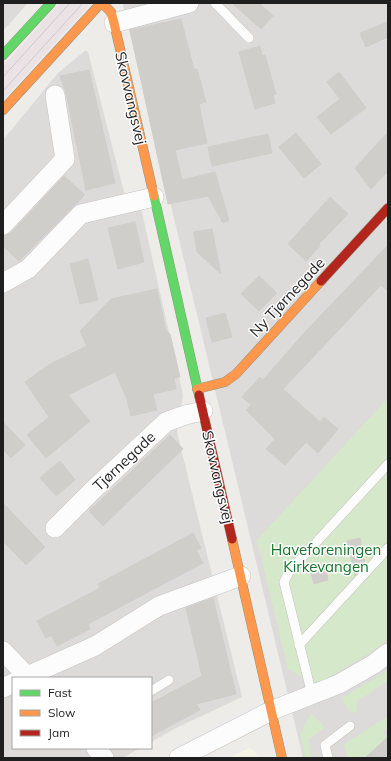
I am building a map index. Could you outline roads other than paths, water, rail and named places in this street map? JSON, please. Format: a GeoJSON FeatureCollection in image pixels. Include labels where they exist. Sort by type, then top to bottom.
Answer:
{"type":"FeatureCollection","features":[{"type":"Feature","properties":{"kind":"street"},"geometry":{"type":"LineString","coordinates":[[3,55],[51,3]]}},
{"type":"Feature","properties":{"kind":"street"},"geometry":{"type":"LineString","coordinates":[[3,110],[102,3]]}},
{"type":"Feature","properties":{"kind":"street","name":"Skovvangsvej"},"geometry":{"type":"LineString","coordinates":[[102,3],[111,12],[114,23],[202,411],[273,710],[282,758]]}},
{"type":"Feature","properties":{"kind":"street"},"geometry":{"type":"LineString","coordinates":[[114,23],[189,3]]}},
{"type":"Feature","properties":{"kind":"street"},"geometry":{"type":"LineString","coordinates":[[3,225],[65,159],[55,95]]}},
{"type":"Feature","properties":{"kind":"street"},"geometry":{"type":"LineString","coordinates":[[3,283],[28,269],[82,214],[154,197]]}},
{"type":"Feature","properties":{"kind":"street","name":"Ny Tjørnegade"},"geometry":{"type":"LineString","coordinates":[[197,389],[225,382],[236,374],[388,208]]}},
{"type":"Feature","properties":{"kind":"street","name":"Tjørnegade"},"geometry":{"type":"LineString","coordinates":[[55,528],[92,491],[166,422],[202,411]]}},
{"type":"Feature","properties":{"kind":"street"},"geometry":{"type":"LineString","coordinates":[[27,677],[95,646],[159,606],[241,576]]}},
{"type":"Feature","properties":{"kind":"street"},"geometry":{"type":"LineString","coordinates":[[3,651],[22,677]]}},
{"type":"Feature","properties":{"kind":"street"},"geometry":{"type":"LineString","coordinates":[[179,758],[273,710],[339,684],[374,664],[388,653]]}},
{"type":"Feature","properties":{"kind":"street"},"geometry":{"type":"LineString","coordinates":[[97,749],[104,758]]}},
{"type":"Feature","properties":{"kind":"lane"},"geometry":{"type":"LineString","coordinates":[[215,3],[248,38]]}},
{"type":"Feature","properties":{"kind":"lane"},"geometry":{"type":"LineString","coordinates":[[312,695],[284,582],[289,572],[388,464]]}},
{"type":"Feature","properties":{"kind":"lane"},"geometry":{"type":"LineString","coordinates":[[300,645],[388,548]]}},
{"type":"Feature","properties":{"kind":"lane"},"geometry":{"type":"LineString","coordinates":[[152,689],[169,680]]}},
{"type":"Feature","properties":{"kind":"lane"},"geometry":{"type":"LineString","coordinates":[[328,758],[325,745],[350,726]]}},
{"type":"Feature","properties":{"kind":"tram line"},"geometry":{"type":"LineString","coordinates":[[3,77],[70,3]]}},
{"type":"Feature","properties":{"kind":"tram line"},"geometry":{"type":"LineString","coordinates":[[3,91],[83,3]]}},
{"type":"Feature","properties":{"kind":"park label","name":"Haveforeningen Kirkevangen"},"geometry":{"type":"Point","coordinates":[326,558]}}]}
